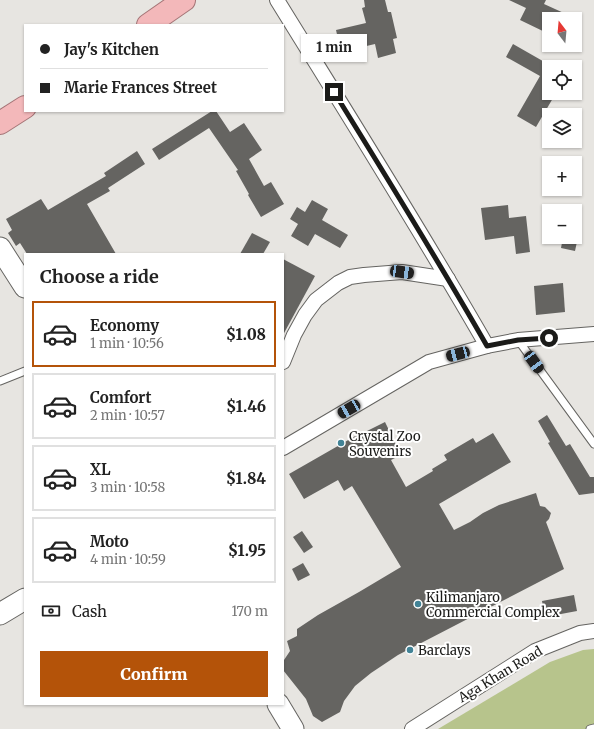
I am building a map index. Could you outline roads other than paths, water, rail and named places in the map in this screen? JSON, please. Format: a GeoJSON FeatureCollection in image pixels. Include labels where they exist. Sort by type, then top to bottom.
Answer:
{"type":"FeatureCollection","features":[{"type":"Feature","properties":{"kind":"highway"},"geometry":{"type":"LineString","coordinates":[[149,24],[184,0]]}},
{"type":"Feature","properties":{"kind":"highway"},"geometry":{"type":"LineString","coordinates":[[0,122],[24,108]]}},
{"type":"Feature","properties":{"kind":"main road"},"geometry":{"type":"LineString","coordinates":[[0,248],[24,285]]}},
{"type":"Feature","properties":{"kind":"main road"},"geometry":{"type":"LineString","coordinates":[[0,614],[24,600]]}},
{"type":"Feature","properties":{"kind":"main road"},"geometry":{"type":"LineString","coordinates":[[279,705],[293,729]]}},
{"type":"Feature","properties":{"kind":"street"},"geometry":{"type":"LineString","coordinates":[[276,0],[398,195],[487,346]]}},
{"type":"Feature","properties":{"kind":"street"},"geometry":{"type":"LineString","coordinates":[[284,354],[305,315],[316,300],[338,283],[350,277],[364,274],[402,272],[448,279]]}},
{"type":"Feature","properties":{"kind":"street"},"geometry":{"type":"LineString","coordinates":[[284,447],[429,362],[487,346],[518,340],[594,334]]}},
{"type":"Feature","properties":{"kind":"street","name":"Aga Khan Road"},"geometry":{"type":"LineString","coordinates":[[412,729],[535,651],[580,633],[594,631]]}},
{"type":"Feature","properties":{"kind":"lane"},"geometry":{"type":"LineString","coordinates":[[518,340],[594,444]]}},
{"type":"Feature","properties":{"kind":"lane"},"geometry":{"type":"LineString","coordinates":[[0,381],[24,371]]}},
{"type":"Feature","properties":{"kind":"lane"},"geometry":{"type":"LineString","coordinates":[[590,729],[594,728]]}},
{"type":"Feature","properties":{"kind":"place","name":"Crystal Zoo Souvenirs"},"geometry":{"type":"Point","coordinates":[341,443]}},
{"type":"Feature","properties":{"kind":"place","name":"Kilimanjaro Commercial Complex"},"geometry":{"type":"Point","coordinates":[418,604]}},
{"type":"Feature","properties":{"kind":"place","name":"Barclays"},"geometry":{"type":"Point","coordinates":[410,650]}}]}
